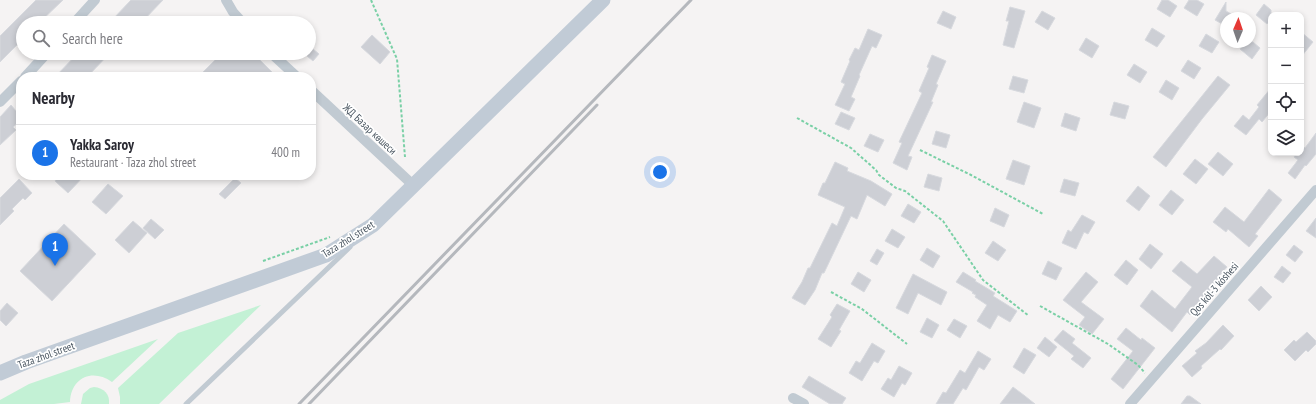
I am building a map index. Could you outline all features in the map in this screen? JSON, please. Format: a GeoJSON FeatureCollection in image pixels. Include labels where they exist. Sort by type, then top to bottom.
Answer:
{"type":"FeatureCollection","features":[{"type":"Feature","properties":{"kind":"main road","name":"Taza zhol street"},"geometry":{"type":"LineString","coordinates":[[0,374],[26,362],[326,255],[373,226],[413,185],[603,0]]}},
{"type":"Feature","properties":{"kind":"street"},"geometry":{"type":"LineString","coordinates":[[80,16],[95,0]]}},
{"type":"Feature","properties":{"kind":"street"},"geometry":{"type":"LineString","coordinates":[[226,0],[237,16]]}},
{"type":"Feature","properties":{"kind":"street"},"geometry":{"type":"LineString","coordinates":[[30,72],[41,60]]}},
{"type":"Feature","properties":{"kind":"street"},"geometry":{"type":"LineString","coordinates":[[279,60],[292,72]]}},
{"type":"Feature","properties":{"kind":"street"},"geometry":{"type":"LineString","coordinates":[[0,102],[16,86]]}},
{"type":"Feature","properties":{"kind":"street","name":"ЖД Базар көшеси"},"geometry":{"type":"LineString","coordinates":[[316,95],[413,185]]}},
{"type":"Feature","properties":{"kind":"street","name":"Qos kól-3 kóshesi"},"geometry":{"type":"LineString","coordinates":[[1130,404],[1316,190]]}},
{"type":"Feature","properties":{"kind":"street"},"geometry":{"type":"LineString","coordinates":[[793,398],[804,404]]}},
{"type":"Feature","properties":{"kind":"lane"},"geometry":{"type":"LineString","coordinates":[[186,404],[373,226]]}},
{"type":"Feature","properties":{"kind":"path"},"geometry":{"type":"LineString","coordinates":[[371,0],[397,59],[405,157]]}},
{"type":"Feature","properties":{"kind":"path"},"geometry":{"type":"LineString","coordinates":[[797,118],[851,148],[876,170],[879,175],[896,188],[905,191],[943,221],[983,280],[1029,316]]}},
{"type":"Feature","properties":{"kind":"path"},"geometry":{"type":"LineString","coordinates":[[920,150],[971,175],[1043,214]]}},
{"type":"Feature","properties":{"kind":"path"},"geometry":{"type":"LineString","coordinates":[[263,261],[332,236]]}},
{"type":"Feature","properties":{"kind":"path"},"geometry":{"type":"LineString","coordinates":[[831,292],[862,309],[907,344]]}},
{"type":"Feature","properties":{"kind":"path"},"geometry":{"type":"LineString","coordinates":[[1040,306],[1108,344],[1138,365],[1151,379]]}},
{"type":"Feature","properties":{"kind":"green space"},"geometry":{"type":"Polygon","coordinates":[[[261,305],[159,404],[120,404],[118,388],[178,333],[261,305]]]}},
{"type":"Feature","properties":{"kind":"green space"},"geometry":{"type":"Polygon","coordinates":[[[158,339],[112,382],[97,376],[90,376],[78,381],[71,394],[70,402],[54,404],[0,404],[0,400],[29,384],[158,339]]]}},
{"type":"Feature","properties":{"kind":"green space"},"geometry":{"type":"Polygon","coordinates":[[[94,387],[106,392],[109,404],[81,404],[83,394],[90,388],[94,387]]]}},
{"type":"Feature","properties":{"kind":"building"},"geometry":{"type":"Polygon","coordinates":[[[36,0],[63,0],[46,16],[20,16],[36,0]]]}},
{"type":"Feature","properties":{"kind":"building"},"geometry":{"type":"Polygon","coordinates":[[[131,0],[163,0],[148,16],[116,16],[131,0]]]}},
{"type":"Feature","properties":{"kind":"building"},"geometry":{"type":"Polygon","coordinates":[[[1162,0],[1168,0],[1177,6],[1170,17],[1157,9],[1162,0]]]}},
{"type":"Feature","properties":{"kind":"building"},"geometry":{"type":"Polygon","coordinates":[[[1189,0],[1197,0],[1204,4],[1197,16],[1184,8],[1189,0]]]}},
{"type":"Feature","properties":{"kind":"building"},"geometry":{"type":"Polygon","coordinates":[[[1226,2],[1226,11],[1228,12],[1220,12],[1220,23],[1215,20],[1226,2]]]}},
{"type":"Feature","properties":{"kind":"building"},"geometry":{"type":"Polygon","coordinates":[[[1264,4],[1271,10],[1271,12],[1268,12],[1267,24],[1256,15],[1264,4]]]}},
{"type":"Feature","properties":{"kind":"building"},"geometry":{"type":"Polygon","coordinates":[[[1010,7],[1025,11],[1014,48],[1003,45],[1009,21],[1006,21],[1010,7]]]}},
{"type":"Feature","properties":{"kind":"building"},"geometry":{"type":"Polygon","coordinates":[[[943,11],[956,17],[951,29],[937,23],[943,11]]]}},
{"type":"Feature","properties":{"kind":"building"},"geometry":{"type":"Polygon","coordinates":[[[1042,11],[1055,18],[1048,30],[1035,22],[1042,11]]]}},
{"type":"Feature","properties":{"kind":"building"},"geometry":{"type":"Polygon","coordinates":[[[16,20],[16,46],[0,62],[0,36],[16,20]]]}},
{"type":"Feature","properties":{"kind":"building"},"geometry":{"type":"Polygon","coordinates":[[[1152,28],[1165,36],[1157,47],[1145,40],[1152,28]]]}},
{"type":"Feature","properties":{"kind":"building"},"geometry":{"type":"Polygon","coordinates":[[[868,29],[882,35],[876,48],[872,46],[859,75],[860,76],[851,97],[855,99],[849,111],[835,105],[845,84],[841,82],[850,61],[849,60],[855,48],[859,50],[868,29]]]}},
{"type":"Feature","properties":{"kind":"building"},"geometry":{"type":"Polygon","coordinates":[[[1206,34],[1219,42],[1212,53],[1199,46],[1206,34]]]}},
{"type":"Feature","properties":{"kind":"building"},"geometry":{"type":"Polygon","coordinates":[[[1304,34],[1313,42],[1304,53],[1304,34]]]}},
{"type":"Feature","properties":{"kind":"building"},"geometry":{"type":"Polygon","coordinates":[[[372,35],[390,52],[380,64],[361,47],[372,35]]]}},
{"type":"Feature","properties":{"kind":"building"},"geometry":{"type":"Polygon","coordinates":[[[1086,38],[1099,46],[1092,58],[1079,50],[1086,38]]]}},
{"type":"Feature","properties":{"kind":"building"},"geometry":{"type":"Polygon","coordinates":[[[1256,45],[1260,48],[1252,59],[1240,49],[1256,48],[1256,45]]]}},
{"type":"Feature","properties":{"kind":"building"},"geometry":{"type":"Polygon","coordinates":[[[932,55],[946,61],[936,84],[938,85],[931,102],[933,102],[908,156],[912,157],[907,170],[893,163],[902,143],[899,142],[922,93],[919,91],[929,68],[927,67],[932,55]]]}},
{"type":"Feature","properties":{"kind":"building"},"geometry":{"type":"Polygon","coordinates":[[[71,60],[103,60],[92,72],[60,72],[71,60]]]}},
{"type":"Feature","properties":{"kind":"building"},"geometry":{"type":"Polygon","coordinates":[[[215,60],[260,60],[272,72],[203,72],[215,60]]]}},
{"type":"Feature","properties":{"kind":"building"},"geometry":{"type":"Polygon","coordinates":[[[1188,60],[1201,68],[1194,79],[1181,71],[1188,60]]]}},
{"type":"Feature","properties":{"kind":"building"},"geometry":{"type":"Polygon","coordinates":[[[1134,64],[1147,72],[1140,83],[1127,75],[1134,64]]]}},
{"type":"Feature","properties":{"kind":"building"},"geometry":{"type":"Polygon","coordinates":[[[1013,76],[1028,80],[1024,93],[1009,89],[1013,76]]]}},
{"type":"Feature","properties":{"kind":"building"},"geometry":{"type":"Polygon","coordinates":[[[1218,76],[1230,85],[1166,167],[1153,157],[1218,76]]]}},
{"type":"Feature","properties":{"kind":"building"},"geometry":{"type":"Polygon","coordinates":[[[1166,80],[1179,88],[1172,100],[1159,92],[1166,80]]]}},
{"type":"Feature","properties":{"kind":"building"},"geometry":{"type":"Polygon","coordinates":[[[1268,92],[1268,115],[1262,122],[1259,119],[1246,135],[1234,126],[1243,115],[1249,120],[1259,107],[1257,105],[1268,92]]]}},
{"type":"Feature","properties":{"kind":"building"},"geometry":{"type":"Polygon","coordinates":[[[1024,102],[1041,108],[1034,128],[1017,122],[1024,102]]]}},
{"type":"Feature","properties":{"kind":"building"},"geometry":{"type":"Polygon","coordinates":[[[1114,102],[1129,106],[1125,119],[1110,115],[1114,102]]]}},
{"type":"Feature","properties":{"kind":"building"},"geometry":{"type":"Polygon","coordinates":[[[11,105],[16,111],[16,124],[13,127],[16,130],[0,145],[0,117],[11,105]]]}},
{"type":"Feature","properties":{"kind":"building"},"geometry":{"type":"Polygon","coordinates":[[[841,112],[855,118],[849,130],[835,124],[841,112]]]}},
{"type":"Feature","properties":{"kind":"building"},"geometry":{"type":"Polygon","coordinates":[[[1065,113],[1080,118],[1076,131],[1061,126],[1065,113]]]}},
{"type":"Feature","properties":{"kind":"building"},"geometry":{"type":"Polygon","coordinates":[[[936,131],[950,135],[946,148],[932,144],[936,131]]]}},
{"type":"Feature","properties":{"kind":"building"},"geometry":{"type":"Polygon","coordinates":[[[1316,133],[1316,154],[1306,166],[1305,165],[1295,179],[1288,173],[1298,160],[1294,157],[1304,156],[1304,147],[1305,148],[1316,133]]]}},
{"type":"Feature","properties":{"kind":"building"},"geometry":{"type":"Polygon","coordinates":[[[870,134],[884,140],[878,152],[864,146],[870,134]]]}},
{"type":"Feature","properties":{"kind":"building"},"geometry":{"type":"Polygon","coordinates":[[[1218,152],[1233,164],[1223,176],[1208,164],[1218,152]]]}},
{"type":"Feature","properties":{"kind":"building"},"geometry":{"type":"Polygon","coordinates":[[[1195,159],[1208,169],[1196,184],[1183,174],[1195,159]]]}},
{"type":"Feature","properties":{"kind":"building"},"geometry":{"type":"Polygon","coordinates":[[[1013,160],[1030,166],[1024,185],[1006,179],[1013,160]]]}},
{"type":"Feature","properties":{"kind":"building"},"geometry":{"type":"Polygon","coordinates":[[[835,162],[848,168],[847,171],[871,181],[892,194],[885,206],[867,195],[857,219],[851,216],[824,273],[822,273],[815,290],[805,305],[792,298],[802,282],[808,268],[810,268],[832,223],[837,226],[845,207],[818,195],[835,162]]]}},
{"type":"Feature","properties":{"kind":"building"},"geometry":{"type":"Polygon","coordinates":[[[928,174],[942,178],[939,191],[924,187],[928,174]]]}},
{"type":"Feature","properties":{"kind":"building"},"geometry":{"type":"Polygon","coordinates":[[[1064,179],[1079,183],[1075,196],[1060,192],[1064,179]]]}},
{"type":"Feature","properties":{"kind":"building"},"geometry":{"type":"Polygon","coordinates":[[[18,180],[20,180],[32,193],[25,200],[23,198],[12,209],[14,211],[0,225],[0,198],[18,180]]]}},
{"type":"Feature","properties":{"kind":"building"},"geometry":{"type":"Polygon","coordinates":[[[56,180],[80,180],[68,193],[55,181],[56,180]]]}},
{"type":"Feature","properties":{"kind":"building"},"geometry":{"type":"Polygon","coordinates":[[[233,180],[237,180],[241,183],[225,199],[219,194],[233,180]]]}},
{"type":"Feature","properties":{"kind":"building"},"geometry":{"type":"Polygon","coordinates":[[[108,184],[123,196],[106,214],[92,202],[108,184]]]}},
{"type":"Feature","properties":{"kind":"building"},"geometry":{"type":"Polygon","coordinates":[[[1138,186],[1150,196],[1139,211],[1126,201],[1138,186]]]}},
{"type":"Feature","properties":{"kind":"building"},"geometry":{"type":"Polygon","coordinates":[[[1269,189],[1282,200],[1255,234],[1258,236],[1249,247],[1228,229],[1226,232],[1213,222],[1225,207],[1244,222],[1269,189]]]}},
{"type":"Feature","properties":{"kind":"building"},"geometry":{"type":"Polygon","coordinates":[[[1171,190],[1184,200],[1172,215],[1159,205],[1171,190]]]}},
{"type":"Feature","properties":{"kind":"building"},"geometry":{"type":"Polygon","coordinates":[[[908,204],[921,212],[914,223],[901,216],[908,204]]]}},
{"type":"Feature","properties":{"kind":"building"},"geometry":{"type":"Polygon","coordinates":[[[995,208],[1009,215],[1004,227],[990,221],[995,208]]]}},
{"type":"Feature","properties":{"kind":"building"},"geometry":{"type":"Polygon","coordinates":[[[1082,215],[1095,222],[1088,234],[1084,232],[1076,249],[1062,243],[1068,230],[1071,232],[1082,215]]]}},
{"type":"Feature","properties":{"kind":"building"},"geometry":{"type":"Polygon","coordinates":[[[1316,218],[1316,238],[1306,231],[1316,218]]]}},
{"type":"Feature","properties":{"kind":"building"},"geometry":{"type":"Polygon","coordinates":[[[151,219],[164,230],[155,239],[143,228],[151,219]]]}},
{"type":"Feature","properties":{"kind":"building"},"geometry":{"type":"Polygon","coordinates":[[[133,221],[147,233],[129,253],[115,240],[133,221]]]}},
{"type":"Feature","properties":{"kind":"building"},"geometry":{"type":"Polygon","coordinates":[[[64,224],[96,254],[52,301],[20,271],[64,224]]]}},
{"type":"Feature","properties":{"kind":"building"},"geometry":{"type":"Polygon","coordinates":[[[892,229],[905,237],[898,248],[885,241],[892,229]]]}},
{"type":"Feature","properties":{"kind":"building"},"geometry":{"type":"Polygon","coordinates":[[[993,241],[1006,250],[998,261],[985,253],[993,241]]]}},
{"type":"Feature","properties":{"kind":"building"},"geometry":{"type":"Polygon","coordinates":[[[1150,244],[1163,254],[1151,269],[1139,259],[1150,244]]]}},
{"type":"Feature","properties":{"kind":"building"},"geometry":{"type":"Polygon","coordinates":[[[1294,245],[1303,252],[1295,262],[1286,255],[1294,245]]]}},
{"type":"Feature","properties":{"kind":"building"},"geometry":{"type":"Polygon","coordinates":[[[927,248],[940,256],[933,268],[920,260],[927,248]]]}},
{"type":"Feature","properties":{"kind":"building"},"geometry":{"type":"Polygon","coordinates":[[[877,249],[884,253],[877,265],[870,261],[877,249]]]}},
{"type":"Feature","properties":{"kind":"building"},"geometry":{"type":"Polygon","coordinates":[[[1214,256],[1227,267],[1190,315],[1187,312],[1172,332],[1140,306],[1152,290],[1175,309],[1192,287],[1172,271],[1181,261],[1197,274],[1214,256]]]}},
{"type":"Feature","properties":{"kind":"building"},"geometry":{"type":"Polygon","coordinates":[[[1126,260],[1138,270],[1127,285],[1114,275],[1126,260]]]}},
{"type":"Feature","properties":{"kind":"building"},"geometry":{"type":"Polygon","coordinates":[[[1048,261],[1062,268],[1056,280],[1042,274],[1048,261]]]}},
{"type":"Feature","properties":{"kind":"building"},"geometry":{"type":"Polygon","coordinates":[[[1282,266],[1291,273],[1283,283],[1274,277],[1282,266]]]}},
{"type":"Feature","properties":{"kind":"building"},"geometry":{"type":"Polygon","coordinates":[[[858,272],[871,280],[864,292],[851,284],[858,272]]]}},
{"type":"Feature","properties":{"kind":"building"},"geometry":{"type":"Polygon","coordinates":[[[963,272],[995,293],[993,296],[1017,311],[1010,322],[998,315],[990,329],[977,321],[987,305],[975,297],[976,295],[972,293],[973,292],[956,282],[963,272]]]}},
{"type":"Feature","properties":{"kind":"building"},"geometry":{"type":"Polygon","coordinates":[[[1086,272],[1098,282],[1081,302],[1104,319],[1092,334],[1079,325],[1085,317],[1063,300],[1086,272]]]}},
{"type":"Feature","properties":{"kind":"building"},"geometry":{"type":"Polygon","coordinates":[[[913,274],[947,292],[941,305],[918,293],[908,314],[896,308],[913,274]]]}},
{"type":"Feature","properties":{"kind":"building"},"geometry":{"type":"Polygon","coordinates":[[[1261,286],[1272,297],[1259,311],[1248,300],[1261,286]]]}},
{"type":"Feature","properties":{"kind":"building"},"geometry":{"type":"Polygon","coordinates":[[[7,303],[18,313],[6,326],[0,320],[0,311],[7,303]]]}},
{"type":"Feature","properties":{"kind":"building"},"geometry":{"type":"Polygon","coordinates":[[[837,304],[850,311],[839,330],[841,331],[831,347],[818,339],[832,317],[830,315],[837,304]]]}},
{"type":"Feature","properties":{"kind":"building"},"geometry":{"type":"Polygon","coordinates":[[[927,318],[939,325],[932,338],[920,332],[927,318]]]}},
{"type":"Feature","properties":{"kind":"building"},"geometry":{"type":"Polygon","coordinates":[[[954,319],[967,326],[960,338],[947,330],[954,319]]]}},
{"type":"Feature","properties":{"kind":"building"},"geometry":{"type":"Polygon","coordinates":[[[1223,325],[1234,336],[1221,350],[1220,349],[1201,366],[1202,368],[1192,377],[1182,366],[1197,353],[1195,351],[1206,343],[1223,325]]]}},
{"type":"Feature","properties":{"kind":"building"},"geometry":{"type":"Polygon","coordinates":[[[1126,328],[1141,340],[1142,338],[1155,348],[1123,389],[1111,379],[1133,351],[1117,339],[1126,328]]]}},
{"type":"Feature","properties":{"kind":"building"},"geometry":{"type":"Polygon","coordinates":[[[1063,330],[1075,339],[1072,343],[1091,358],[1083,368],[1071,359],[1074,356],[1054,340],[1063,330]]]}},
{"type":"Feature","properties":{"kind":"building"},"geometry":{"type":"Polygon","coordinates":[[[1307,332],[1316,341],[1316,344],[1308,352],[1306,350],[1295,361],[1284,350],[1294,340],[1296,342],[1307,332]]]}},
{"type":"Feature","properties":{"kind":"building"},"geometry":{"type":"Polygon","coordinates":[[[1045,337],[1057,347],[1049,357],[1037,348],[1045,337]]]}},
{"type":"Feature","properties":{"kind":"building"},"geometry":{"type":"Polygon","coordinates":[[[872,343],[885,351],[878,363],[874,361],[862,381],[849,373],[856,361],[860,363],[872,343]]]}},
{"type":"Feature","properties":{"kind":"building"},"geometry":{"type":"Polygon","coordinates":[[[1024,348],[1036,355],[1024,374],[1013,367],[1024,348]]]}},
{"type":"Feature","properties":{"kind":"building"},"geometry":{"type":"Polygon","coordinates":[[[978,351],[991,359],[984,370],[979,367],[966,390],[963,388],[953,404],[936,404],[943,392],[946,393],[960,370],[965,373],[978,351]]]}},
{"type":"Feature","properties":{"kind":"building"},"geometry":{"type":"Polygon","coordinates":[[[899,366],[912,373],[905,385],[902,383],[894,397],[881,389],[888,378],[891,380],[899,366]]]}},
{"type":"Feature","properties":{"kind":"building"},"geometry":{"type":"Polygon","coordinates":[[[809,376],[846,398],[842,404],[830,404],[802,387],[809,376]]]}},
{"type":"Feature","properties":{"kind":"building"},"geometry":{"type":"Polygon","coordinates":[[[1013,387],[1025,396],[1035,404],[1000,404],[1013,387]]]}},
{"type":"Feature","properties":{"kind":"building"},"geometry":{"type":"Polygon","coordinates":[[[1187,396],[1190,396],[1201,404],[1181,404],[1187,396]]]}},
{"type":"Feature","properties":{"kind":"railway"},"geometry":{"type":"LineString","coordinates":[[299,404],[691,0]]}},
{"type":"Feature","properties":{"kind":"railway"},"geometry":{"type":"LineString","coordinates":[[309,404],[597,105]]}},
{"type":"Feature","properties":{"kind":"place","name":"Yakka Saroy"},"geometry":{"type":"Point","coordinates":[55,266]}}]}
